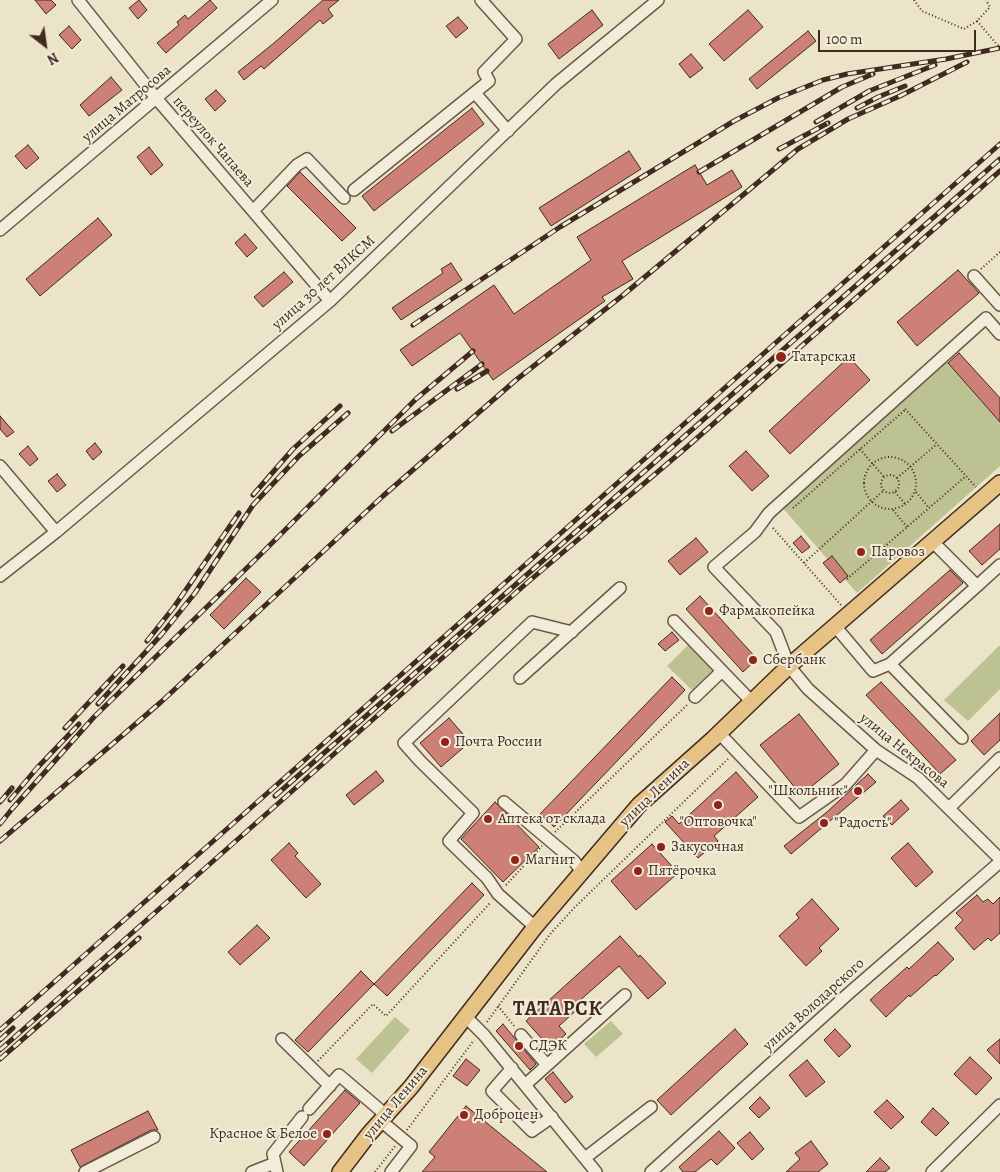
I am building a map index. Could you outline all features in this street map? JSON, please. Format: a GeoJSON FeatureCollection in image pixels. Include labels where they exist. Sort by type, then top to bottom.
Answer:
{"type":"FeatureCollection","features":[{"type":"Feature","properties":{"kind":"main road","name":"улица Ленина"},"geometry":{"type":"LineString","coordinates":[[340,1172],[383,1118],[412,1087],[535,927],[639,805],[719,734],[789,666],[1000,483]]}},
{"type":"Feature","properties":{"kind":"street","name":"переулок Чапаева"},"geometry":{"type":"LineString","coordinates":[[78,0],[156,98],[330,301]]}},
{"type":"Feature","properties":{"kind":"street","name":"улица Матросова"},"geometry":{"type":"LineString","coordinates":[[0,230],[272,0]]}},
{"type":"Feature","properties":{"kind":"street"},"geometry":{"type":"LineString","coordinates":[[354,190],[489,81],[484,72],[516,39],[481,0]]}},
{"type":"Feature","properties":{"kind":"street","name":"улица 30 лет ВЛКСМ"},"geometry":{"type":"LineString","coordinates":[[0,576],[56,532],[330,301],[556,84],[658,0]]}},
{"type":"Feature","properties":{"kind":"street"},"geometry":{"type":"LineString","coordinates":[[475,93],[508,131]]}},
{"type":"Feature","properties":{"kind":"street"},"geometry":{"type":"LineString","coordinates":[[253,211],[297,165],[308,159],[344,198]]}},
{"type":"Feature","properties":{"kind":"street"},"geometry":{"type":"LineString","coordinates":[[974,276],[1000,305]]}},
{"type":"Feature","properties":{"kind":"street"},"geometry":{"type":"LineString","coordinates":[[764,519],[769,512],[986,318],[998,329]]}},
{"type":"Feature","properties":{"kind":"street"},"geometry":{"type":"LineString","coordinates":[[0,466],[56,532]]}},
{"type":"Feature","properties":{"kind":"street","name":"улица Некрасова"},"geometry":{"type":"LineString","coordinates":[[764,519],[755,532],[714,567],[776,632],[789,666],[808,689],[876,750],[918,778],[1000,861]]}},
{"type":"Feature","properties":{"kind":"street"},"geometry":{"type":"LineString","coordinates":[[933,542],[976,586]]}},
{"type":"Feature","properties":{"kind":"street"},"geometry":{"type":"LineString","coordinates":[[835,626],[873,671],[890,664],[1000,565]]}},
{"type":"Feature","properties":{"kind":"street"},"geometry":{"type":"LineString","coordinates":[[520,678],[620,588]]}},
{"type":"Feature","properties":{"kind":"street"},"geometry":{"type":"LineString","coordinates":[[674,620],[752,702]]}},
{"type":"Feature","properties":{"kind":"street"},"geometry":{"type":"LineString","coordinates":[[535,927],[498,894],[487,878],[449,841],[473,813],[404,743],[532,622],[572,632]]}},
{"type":"Feature","properties":{"kind":"street"},"geometry":{"type":"LineString","coordinates":[[890,664],[962,738]]}},
{"type":"Feature","properties":{"kind":"street"},"geometry":{"type":"LineString","coordinates":[[695,697],[722,671]]}},
{"type":"Feature","properties":{"kind":"street"},"geometry":{"type":"LineString","coordinates":[[719,734],[799,817],[846,784],[876,750]]}},
{"type":"Feature","properties":{"kind":"street"},"geometry":{"type":"LineString","coordinates":[[949,808],[1000,758]]}},
{"type":"Feature","properties":{"kind":"street"},"geometry":{"type":"LineString","coordinates":[[504,802],[574,861],[582,872]]}},
{"type":"Feature","properties":{"kind":"street","name":"улица Володарского"},"geometry":{"type":"LineString","coordinates":[[651,1172],[840,1000],[1000,861]]}},
{"type":"Feature","properties":{"kind":"street"},"geometry":{"type":"LineString","coordinates":[[525,1085],[625,995]]}},
{"type":"Feature","properties":{"kind":"street"},"geometry":{"type":"LineString","coordinates":[[465,1016],[512,1068],[596,1172]]}},
{"type":"Feature","properties":{"kind":"street"},"geometry":{"type":"LineString","coordinates":[[521,1035],[547,1065]]}},
{"type":"Feature","properties":{"kind":"street"},"geometry":{"type":"LineString","coordinates":[[282,1039],[330,1086]]}},
{"type":"Feature","properties":{"kind":"street"},"geometry":{"type":"LineString","coordinates":[[512,1068],[492,1091],[532,1131],[552,1117]]}},
{"type":"Feature","properties":{"kind":"street"},"geometry":{"type":"LineString","coordinates":[[252,1172],[276,1168],[273,1154],[305,1113],[339,1076],[410,1146],[391,1172]]}},
{"type":"Feature","properties":{"kind":"street"},"geometry":{"type":"LineString","coordinates":[[932,1172],[1000,1105]]}},
{"type":"Feature","properties":{"kind":"street"},"geometry":{"type":"LineString","coordinates":[[585,1158],[651,1107]]}},
{"type":"Feature","properties":{"kind":"street"},"geometry":{"type":"LineString","coordinates":[[85,1172],[154,1137]]}},
{"type":"Feature","properties":{"kind":"path"},"geometry":{"type":"LineString","coordinates":[[914,0],[922,11],[964,30],[977,21],[990,7],[986,0]]}},
{"type":"Feature","properties":{"kind":"path"},"geometry":{"type":"LineString","coordinates":[[977,21],[1000,48]]}},
{"type":"Feature","properties":{"kind":"path"},"geometry":{"type":"LineString","coordinates":[[974,276],[1000,252]]}},
{"type":"Feature","properties":{"kind":"path"},"geometry":{"type":"LineString","coordinates":[[896,398],[984,496]]}},
{"type":"Feature","properties":{"kind":"path"},"geometry":{"type":"LineString","coordinates":[[791,509],[906,409]]}},
{"type":"Feature","properties":{"kind":"path"},"geometry":{"type":"LineString","coordinates":[[897,478],[937,444]]}},
{"type":"Feature","properties":{"kind":"path"},"geometry":{"type":"LineString","coordinates":[[860,449],[884,477]]}},
{"type":"Feature","properties":{"kind":"path"},"geometry":{"type":"LineString","coordinates":[[888,457],[904,461],[910,466],[916,478],[915,492],[906,505],[893,510],[885,510],[871,502],[866,496],[863,482],[872,464],[888,457]]}},
{"type":"Feature","properties":{"kind":"path"},"geometry":{"type":"LineString","coordinates":[[884,477],[892,475],[897,478],[899,484],[895,492]]}},
{"type":"Feature","properties":{"kind":"path"},"geometry":{"type":"LineString","coordinates":[[847,579],[966,476]]}},
{"type":"Feature","properties":{"kind":"path"},"geometry":{"type":"LineString","coordinates":[[884,477],[881,485],[883,490],[890,493],[895,492]]}},
{"type":"Feature","properties":{"kind":"path"},"geometry":{"type":"LineString","coordinates":[[804,563],[883,490]]}},
{"type":"Feature","properties":{"kind":"path"},"geometry":{"type":"LineString","coordinates":[[895,492],[906,505]]}},
{"type":"Feature","properties":{"kind":"path"},"geometry":{"type":"LineString","coordinates":[[915,492],[929,508]]}},
{"type":"Feature","properties":{"kind":"path"},"geometry":{"type":"LineString","coordinates":[[893,510],[907,527]]}},
{"type":"Feature","properties":{"kind":"path"},"geometry":{"type":"LineString","coordinates":[[764,519],[850,614]]}},
{"type":"Feature","properties":{"kind":"path"},"geometry":{"type":"LineString","coordinates":[[375,1172],[551,933],[576,906],[737,751]]}},
{"type":"Feature","properties":{"kind":"path"},"geometry":{"type":"LineString","coordinates":[[498,1006],[521,1035]]}},
{"type":"Feature","properties":{"kind":"green space"},"geometry":{"type":"Polygon","coordinates":[[[946,360],[1000,422],[1000,466],[857,593],[781,506],[946,360]]]}},
{"type":"Feature","properties":{"kind":"green space"},"geometry":{"type":"Polygon","coordinates":[[[688,645],[713,670],[692,690],[667,666],[688,645]]]}},
{"type":"Feature","properties":{"kind":"green space"},"geometry":{"type":"Polygon","coordinates":[[[1000,645],[1000,689],[968,721],[944,700],[1000,645]]]}},
{"type":"Feature","properties":{"kind":"green space"},"geometry":{"type":"Polygon","coordinates":[[[395,1017],[410,1030],[372,1073],[356,1059],[395,1017]]]}},
{"type":"Feature","properties":{"kind":"green space"},"geometry":{"type":"Polygon","coordinates":[[[611,1021],[623,1034],[596,1057],[584,1044],[611,1021]]]}},
{"type":"Feature","properties":{"kind":"building"},"geometry":{"type":"Polygon","coordinates":[[[35,0],[51,0],[56,5],[46,14],[35,0]]]}},
{"type":"Feature","properties":{"kind":"building"},"geometry":{"type":"Polygon","coordinates":[[[139,0],[147,10],[138,19],[129,8],[139,0]]]}},
{"type":"Feature","properties":{"kind":"building"},"geometry":{"type":"Polygon","coordinates":[[[210,0],[217,8],[166,53],[157,43],[179,25],[177,22],[185,15],[188,19],[210,0]]]}},
{"type":"Feature","properties":{"kind":"building"},"geometry":{"type":"Polygon","coordinates":[[[323,0],[339,0],[328,9],[333,16],[323,24],[320,20],[264,69],[261,66],[244,80],[238,72],[323,0]]]}},
{"type":"Feature","properties":{"kind":"building"},"geometry":{"type":"Polygon","coordinates":[[[592,10],[603,25],[559,59],[548,44],[592,10]]]}},
{"type":"Feature","properties":{"kind":"building"},"geometry":{"type":"Polygon","coordinates":[[[748,10],[763,27],[724,61],[709,44],[748,10]]]}},
{"type":"Feature","properties":{"kind":"building"},"geometry":{"type":"Polygon","coordinates":[[[458,17],[468,28],[456,38],[446,26],[458,17]]]}},
{"type":"Feature","properties":{"kind":"building"},"geometry":{"type":"Polygon","coordinates":[[[69,26],[81,40],[72,49],[59,35],[69,26]]]}},
{"type":"Feature","properties":{"kind":"building"},"geometry":{"type":"Polygon","coordinates":[[[808,31],[816,41],[757,89],[749,79],[808,31]]]}},
{"type":"Feature","properties":{"kind":"building"},"geometry":{"type":"Polygon","coordinates":[[[691,54],[703,68],[690,78],[679,64],[691,54]]]}},
{"type":"Feature","properties":{"kind":"building"},"geometry":{"type":"Polygon","coordinates":[[[111,77],[122,90],[89,116],[80,105],[111,77]]]}},
{"type":"Feature","properties":{"kind":"building"},"geometry":{"type":"Polygon","coordinates":[[[216,90],[226,101],[215,111],[205,99],[216,90]]]}},
{"type":"Feature","properties":{"kind":"building"},"geometry":{"type":"Polygon","coordinates":[[[472,108],[484,124],[374,211],[362,196],[472,108]]]}},
{"type":"Feature","properties":{"kind":"building"},"geometry":{"type":"Polygon","coordinates":[[[28,145],[39,158],[26,169],[15,156],[28,145]]]}},
{"type":"Feature","properties":{"kind":"building"},"geometry":{"type":"Polygon","coordinates":[[[149,147],[163,165],[151,175],[137,157],[149,147]]]}},
{"type":"Feature","properties":{"kind":"building"},"geometry":{"type":"Polygon","coordinates":[[[629,151],[641,169],[551,226],[539,208],[629,151]]]}},
{"type":"Feature","properties":{"kind":"building"},"geometry":{"type":"Polygon","coordinates":[[[695,165],[707,185],[732,170],[742,187],[622,261],[633,279],[602,297],[605,301],[493,380],[460,333],[412,366],[400,350],[494,285],[514,314],[591,260],[577,237],[695,165]]]}},
{"type":"Feature","properties":{"kind":"building"},"geometry":{"type":"Polygon","coordinates":[[[300,172],[356,228],[342,241],[287,186],[300,172]]]}},
{"type":"Feature","properties":{"kind":"building"},"geometry":{"type":"Polygon","coordinates":[[[98,218],[112,235],[40,296],[26,279],[98,218]]]}},
{"type":"Feature","properties":{"kind":"building"},"geometry":{"type":"Polygon","coordinates":[[[245,234],[257,248],[247,257],[235,243],[245,234]]]}},
{"type":"Feature","properties":{"kind":"building"},"geometry":{"type":"Polygon","coordinates":[[[451,263],[462,280],[401,320],[392,308],[443,273],[441,269],[451,263]]]}},
{"type":"Feature","properties":{"kind":"building"},"geometry":{"type":"Polygon","coordinates":[[[958,270],[979,293],[917,346],[897,322],[958,270]]]}},
{"type":"Feature","properties":{"kind":"building"},"geometry":{"type":"Polygon","coordinates":[[[284,272],[293,282],[263,307],[254,297],[284,272]]]}},
{"type":"Feature","properties":{"kind":"building"},"geometry":{"type":"Polygon","coordinates":[[[959,353],[1000,398],[1000,422],[948,363],[959,353]]]}},
{"type":"Feature","properties":{"kind":"building","name":"Татарская"},"geometry":{"type":"Polygon","coordinates":[[[849,357],[870,380],[790,454],[769,431],[849,357]]]}},
{"type":"Feature","properties":{"kind":"building"},"geometry":{"type":"Polygon","coordinates":[[[0,416],[14,432],[7,437],[0,429],[0,416]]]}},
{"type":"Feature","properties":{"kind":"building"},"geometry":{"type":"Polygon","coordinates":[[[95,443],[102,452],[93,460],[86,451],[95,443]]]}},
{"type":"Feature","properties":{"kind":"building"},"geometry":{"type":"Polygon","coordinates":[[[28,446],[38,459],[30,466],[19,454],[28,446]]]}},
{"type":"Feature","properties":{"kind":"building"},"geometry":{"type":"Polygon","coordinates":[[[746,451],[769,476],[752,491],[729,466],[746,451]]]}},
{"type":"Feature","properties":{"kind":"building"},"geometry":{"type":"Polygon","coordinates":[[[57,474],[66,485],[57,492],[48,481],[57,474]]]}},
{"type":"Feature","properties":{"kind":"building"},"geometry":{"type":"Polygon","coordinates":[[[1000,524],[1000,549],[982,565],[969,551],[1000,524]]]}},
{"type":"Feature","properties":{"kind":"building"},"geometry":{"type":"Polygon","coordinates":[[[801,536],[810,547],[802,553],[793,543],[801,536]]]}},
{"type":"Feature","properties":{"kind":"building"},"geometry":{"type":"Polygon","coordinates":[[[696,538],[708,552],[680,575],[668,561],[696,538]]]}},
{"type":"Feature","properties":{"kind":"building"},"geometry":{"type":"Polygon","coordinates":[[[832,556],[848,576],[840,583],[823,563],[832,556]]]}},
{"type":"Feature","properties":{"kind":"building"},"geometry":{"type":"Polygon","coordinates":[[[950,570],[963,583],[882,654],[870,640],[950,570]]]}},
{"type":"Feature","properties":{"kind":"building"},"geometry":{"type":"Polygon","coordinates":[[[246,578],[261,592],[224,629],[210,615],[246,578]]]}},
{"type":"Feature","properties":{"kind":"building"},"geometry":{"type":"Polygon","coordinates":[[[700,596],[757,659],[743,672],[686,609],[700,596]]]}},
{"type":"Feature","properties":{"kind":"building"},"geometry":{"type":"Polygon","coordinates":[[[672,632],[679,640],[665,651],[658,644],[672,632]]]}},
{"type":"Feature","properties":{"kind":"building"},"geometry":{"type":"Polygon","coordinates":[[[672,677],[685,690],[554,827],[540,814],[672,677]]]}},
{"type":"Feature","properties":{"kind":"building"},"geometry":{"type":"Polygon","coordinates":[[[881,682],[956,760],[940,774],[866,695],[881,682]]]}},
{"type":"Feature","properties":{"kind":"building"},"geometry":{"type":"Polygon","coordinates":[[[1000,713],[1000,740],[984,755],[971,741],[1000,713]]]}},
{"type":"Feature","properties":{"kind":"building"},"geometry":{"type":"Polygon","coordinates":[[[799,714],[839,764],[801,795],[760,745],[799,714]]]}},
{"type":"Feature","properties":{"kind":"building"},"geometry":{"type":"Polygon","coordinates":[[[449,718],[470,742],[441,767],[420,743],[449,718]]]}},
{"type":"Feature","properties":{"kind":"building"},"geometry":{"type":"Polygon","coordinates":[[[376,771],[384,781],[354,805],[346,795],[376,771]]]}},
{"type":"Feature","properties":{"kind":"building"},"geometry":{"type":"Polygon","coordinates":[[[736,772],[758,797],[714,836],[718,841],[698,858],[665,822],[672,816],[679,824],[736,772]]]}},
{"type":"Feature","properties":{"kind":"building"},"geometry":{"type":"Polygon","coordinates":[[[868,774],[876,782],[791,854],[784,846],[827,812],[868,774]]]}},
{"type":"Feature","properties":{"kind":"building"},"geometry":{"type":"Polygon","coordinates":[[[901,800],[909,809],[892,825],[883,816],[901,800]]]}},
{"type":"Feature","properties":{"kind":"building"},"geometry":{"type":"Polygon","coordinates":[[[495,802],[539,847],[503,882],[461,839],[495,802]]]}},
{"type":"Feature","properties":{"kind":"building"},"geometry":{"type":"Polygon","coordinates":[[[289,843],[298,853],[295,856],[321,884],[306,898],[271,860],[289,843]]]}},
{"type":"Feature","properties":{"kind":"building"},"geometry":{"type":"Polygon","coordinates":[[[908,843],[933,872],[916,887],[891,858],[908,843]]]}},
{"type":"Feature","properties":{"kind":"building"},"geometry":{"type":"Polygon","coordinates":[[[652,844],[678,873],[636,910],[611,881],[652,844]]]}},
{"type":"Feature","properties":{"kind":"building"},"geometry":{"type":"Polygon","coordinates":[[[472,883],[484,895],[387,996],[374,984],[472,883]]]}},
{"type":"Feature","properties":{"kind":"building"},"geometry":{"type":"Polygon","coordinates":[[[977,895],[983,902],[988,899],[993,904],[1000,897],[1000,933],[991,941],[988,938],[974,950],[955,928],[963,920],[956,913],[977,895]]]}},
{"type":"Feature","properties":{"kind":"building"},"geometry":{"type":"Polygon","coordinates":[[[812,899],[839,929],[819,948],[822,951],[806,966],[779,936],[799,918],[796,914],[812,899]]]}},
{"type":"Feature","properties":{"kind":"building"},"geometry":{"type":"Polygon","coordinates":[[[257,925],[270,938],[240,965],[228,952],[257,925]]]}},
{"type":"Feature","properties":{"kind":"building"},"geometry":{"type":"Polygon","coordinates":[[[620,936],[666,983],[648,999],[619,966],[578,1002],[581,1006],[559,1026],[566,1034],[550,1048],[526,1021],[620,936]]]}},
{"type":"Feature","properties":{"kind":"building"},"geometry":{"type":"Polygon","coordinates":[[[938,942],[954,959],[910,997],[909,995],[886,1017],[870,1000],[907,967],[909,969],[938,942]]]}},
{"type":"Feature","properties":{"kind":"building"},"geometry":{"type":"Polygon","coordinates":[[[361,971],[374,984],[308,1052],[295,1040],[361,971]]]}},
{"type":"Feature","properties":{"kind":"building"},"geometry":{"type":"Polygon","coordinates":[[[503,1024],[536,1064],[530,1070],[496,1031],[503,1024]]]}},
{"type":"Feature","properties":{"kind":"building"},"geometry":{"type":"Polygon","coordinates":[[[735,1029],[748,1044],[671,1115],[657,1100],[735,1029]]]}},
{"type":"Feature","properties":{"kind":"building"},"geometry":{"type":"Polygon","coordinates":[[[835,1029],[851,1046],[839,1057],[824,1040],[835,1029]]]}},
{"type":"Feature","properties":{"kind":"building"},"geometry":{"type":"Polygon","coordinates":[[[1000,1039],[1000,1064],[987,1050],[1000,1039]]]}},
{"type":"Feature","properties":{"kind":"building"},"geometry":{"type":"Polygon","coordinates":[[[970,1057],[992,1078],[976,1095],[954,1074],[970,1057]]]}},
{"type":"Feature","properties":{"kind":"building"},"geometry":{"type":"Polygon","coordinates":[[[466,1059],[480,1070],[467,1086],[453,1076],[466,1059]]]}},
{"type":"Feature","properties":{"kind":"building"},"geometry":{"type":"Polygon","coordinates":[[[807,1060],[825,1082],[806,1097],[789,1075],[807,1060]]]}},
{"type":"Feature","properties":{"kind":"building"},"geometry":{"type":"Polygon","coordinates":[[[553,1072],[573,1097],[565,1103],[545,1079],[553,1072]]]}},
{"type":"Feature","properties":{"kind":"building"},"geometry":{"type":"Polygon","coordinates":[[[345,1090],[360,1103],[304,1166],[289,1152],[345,1090]]]}},
{"type":"Feature","properties":{"kind":"building"},"geometry":{"type":"Polygon","coordinates":[[[760,1097],[770,1108],[759,1118],[749,1108],[760,1097]]]}},
{"type":"Feature","properties":{"kind":"building"},"geometry":{"type":"Polygon","coordinates":[[[887,1100],[904,1117],[891,1129],[874,1112],[887,1100]]]}},
{"type":"Feature","properties":{"kind":"building"},"geometry":{"type":"Polygon","coordinates":[[[466,1106],[547,1172],[422,1172],[435,1157],[429,1152],[466,1106]]]}},
{"type":"Feature","properties":{"kind":"building"},"geometry":{"type":"Polygon","coordinates":[[[933,1108],[949,1123],[936,1136],[921,1122],[933,1108]]]}},
{"type":"Feature","properties":{"kind":"building"},"geometry":{"type":"Polygon","coordinates":[[[148,1111],[158,1130],[151,1130],[80,1167],[71,1150],[148,1111]]]}},
{"type":"Feature","properties":{"kind":"building"},"geometry":{"type":"Polygon","coordinates":[[[719,1131],[735,1148],[717,1165],[711,1159],[695,1172],[683,1172],[679,1167],[719,1131]]]}},
{"type":"Feature","properties":{"kind":"building"},"geometry":{"type":"Polygon","coordinates":[[[750,1132],[764,1149],[752,1160],[737,1143],[750,1132]]]}},
{"type":"Feature","properties":{"kind":"building"},"geometry":{"type":"Polygon","coordinates":[[[811,1141],[828,1164],[818,1172],[786,1172],[800,1159],[795,1153],[811,1141]]]}},
{"type":"Feature","properties":{"kind":"building"},"geometry":{"type":"Polygon","coordinates":[[[880,1158],[890,1168],[885,1172],[866,1172],[880,1158]]]}},
{"type":"Feature","properties":{"kind":"railway"},"geometry":{"type":"LineString","coordinates":[[413,325],[560,227],[734,121],[778,98],[823,80],[847,74],[946,59],[1000,48]]}},
{"type":"Feature","properties":{"kind":"railway"},"geometry":{"type":"LineString","coordinates":[[0,841],[161,702],[383,496],[516,380],[622,296],[798,149],[848,119],[900,96],[967,62]]}},
{"type":"Feature","properties":{"kind":"railway"},"geometry":{"type":"LineString","coordinates":[[816,122],[869,91],[935,65]]}},
{"type":"Feature","properties":{"kind":"railway"},"geometry":{"type":"LineString","coordinates":[[699,172],[842,87],[873,74]]}},
{"type":"Feature","properties":{"kind":"railway"},"geometry":{"type":"LineString","coordinates":[[857,108],[905,86]]}},
{"type":"Feature","properties":{"kind":"railway"},"geometry":{"type":"LineString","coordinates":[[779,149],[828,123]]}},
{"type":"Feature","properties":{"kind":"railway"},"geometry":{"type":"LineString","coordinates":[[0,1030],[1000,144]]}},
{"type":"Feature","properties":{"kind":"railway"},"geometry":{"type":"LineString","coordinates":[[275,796],[1000,159]]}},
{"type":"Feature","properties":{"kind":"railway"},"geometry":{"type":"LineString","coordinates":[[0,1050],[528,582],[687,447],[1000,171]]}},
{"type":"Feature","properties":{"kind":"railway"},"geometry":{"type":"LineString","coordinates":[[0,824],[94,717],[416,399],[473,351]]}},
{"type":"Feature","properties":{"kind":"railway"},"geometry":{"type":"LineString","coordinates":[[392,431],[482,364]]}},
{"type":"Feature","properties":{"kind":"railway"},"geometry":{"type":"LineString","coordinates":[[457,389],[487,371]]}},
{"type":"Feature","properties":{"kind":"railway"},"geometry":{"type":"LineString","coordinates":[[253,495],[293,449],[340,406]]}},
{"type":"Feature","properties":{"kind":"railway"},"geometry":{"type":"LineString","coordinates":[[98,704],[162,634],[195,593],[253,505],[299,456],[348,413]]}},
{"type":"Feature","properties":{"kind":"railway"},"geometry":{"type":"LineString","coordinates":[[147,641],[174,607],[239,513]]}},
{"type":"Feature","properties":{"kind":"railway"},"geometry":{"type":"LineString","coordinates":[[65,728],[123,666]]}},
{"type":"Feature","properties":{"kind":"railway"},"geometry":{"type":"LineString","coordinates":[[10,800],[37,768],[79,724]]}},
{"type":"Feature","properties":{"kind":"railway"},"geometry":{"type":"LineString","coordinates":[[0,802],[12,788]]}},
{"type":"Feature","properties":{"kind":"railway"},"geometry":{"type":"LineString","coordinates":[[0,1059],[139,938]]}},
{"type":"Feature","properties":{"kind":"railway"},"geometry":{"type":"LineString","coordinates":[[0,1040],[13,1028]]}},
{"type":"Feature","properties":{"kind":"place","name":"Татарская"},"geometry":{"type":"Point","coordinates":[781,357]}},
{"type":"Feature","properties":{"kind":"place","name":"Паровоз"},"geometry":{"type":"Point","coordinates":[861,552]}},
{"type":"Feature","properties":{"kind":"place","name":"Фармакопейка"},"geometry":{"type":"Point","coordinates":[709,611]}},
{"type":"Feature","properties":{"kind":"place","name":"Сбербанк"},"geometry":{"type":"Point","coordinates":[753,660]}},
{"type":"Feature","properties":{"kind":"place","name":"Почта России"},"geometry":{"type":"Point","coordinates":[445,742]}},
{"type":"Feature","properties":{"kind":"place","name":"\"Школьник\""},"geometry":{"type":"Point","coordinates":[858,791]}},
{"type":"Feature","properties":{"kind":"place","name":"\"Оптовочка\""},"geometry":{"type":"Point","coordinates":[718,805]}},
{"type":"Feature","properties":{"kind":"place","name":"Аптека от склада"},"geometry":{"type":"Point","coordinates":[488,819]}},
{"type":"Feature","properties":{"kind":"place","name":"\"Радость\""},"geometry":{"type":"Point","coordinates":[824,823]}},
{"type":"Feature","properties":{"kind":"place","name":"Закусочная"},"geometry":{"type":"Point","coordinates":[661,847]}},
{"type":"Feature","properties":{"kind":"place","name":"Магнит"},"geometry":{"type":"Point","coordinates":[515,860]}},
{"type":"Feature","properties":{"kind":"place","name":"Пятёрочка"},"geometry":{"type":"Point","coordinates":[638,871]}},
{"type":"Feature","properties":{"kind":"place","name":"СДЭК"},"geometry":{"type":"Point","coordinates":[519,1046]}},
{"type":"Feature","properties":{"kind":"place","name":"Доброцен"},"geometry":{"type":"Point","coordinates":[464,1115]}},
{"type":"Feature","properties":{"kind":"place","name":"Красное & Белое"},"geometry":{"type":"Point","coordinates":[327,1134]}},
{"type":"Feature","properties":{"kind":"district","name":"ТАТАРСК"},"geometry":{"type":"Point","coordinates":[558,1010]}}]}
